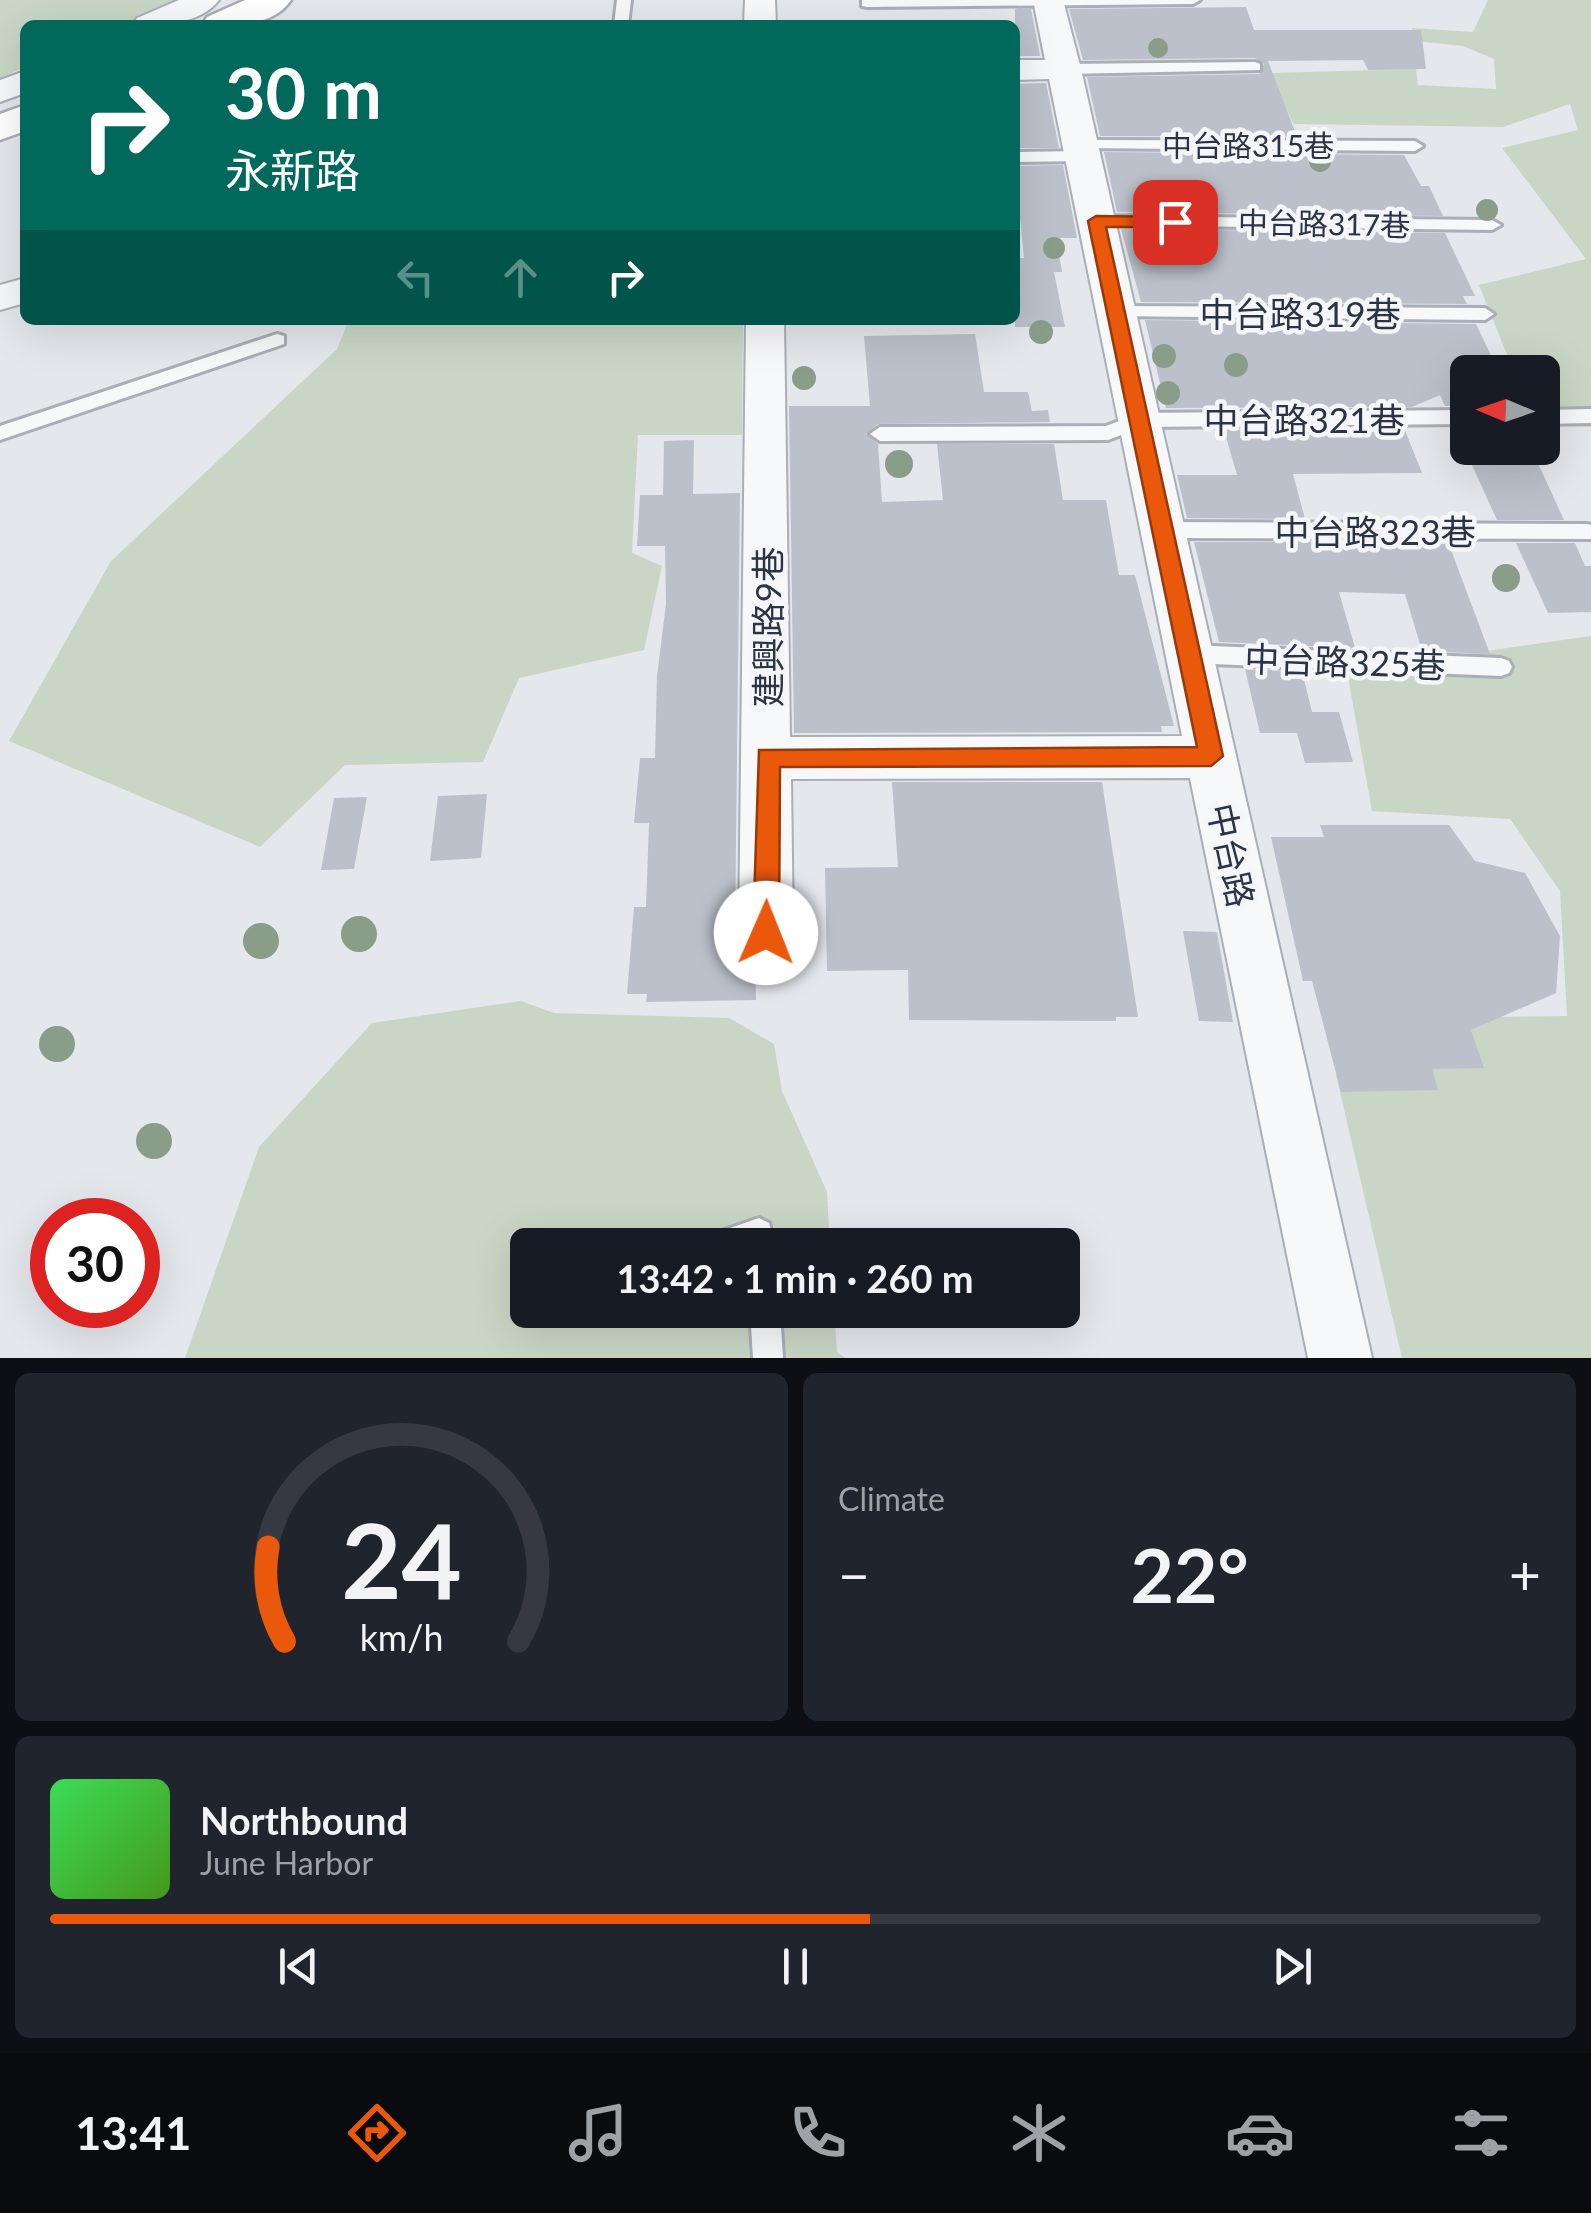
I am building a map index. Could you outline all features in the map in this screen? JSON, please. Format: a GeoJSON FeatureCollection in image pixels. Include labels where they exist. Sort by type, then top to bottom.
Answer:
{"type":"FeatureCollection","features":[{"type":"Feature","properties":{"kind":"street"},"geometry":{"type":"LineString","coordinates":[[159,20],[204,0]]}},
{"type":"Feature","properties":{"kind":"street"},"geometry":{"type":"LineString","coordinates":[[231,20],[274,0]]}},
{"type":"Feature","properties":{"kind":"street","name":"中台路"},"geometry":{"type":"LineString","coordinates":[[1048,1],[1340,1358]]}},
{"type":"Feature","properties":{"kind":"street"},"geometry":{"type":"LineString","coordinates":[[1020,70],[1065,69]]}},
{"type":"Feature","properties":{"kind":"street","name":"建興路9巷"},"geometry":{"type":"LineString","coordinates":[[765,325],[766,933]]}},
{"type":"Feature","properties":{"kind":"street"},"geometry":{"type":"LineString","coordinates":[[768,758],[1211,756]]}},
{"type":"Feature","properties":{"kind":"lane"},"geometry":{"type":"LineString","coordinates":[[868,3],[1193,0]]}},
{"type":"Feature","properties":{"kind":"lane"},"geometry":{"type":"LineString","coordinates":[[1065,69],[1255,67]]}},
{"type":"Feature","properties":{"kind":"lane","name":"中台路315巷"},"geometry":{"type":"LineString","coordinates":[[1020,156],[1081,150],[1415,146]]}},
{"type":"Feature","properties":{"kind":"lane","name":"中台路317巷"},"geometry":{"type":"LineString","coordinates":[[1096,221],[1492,225]]}},
{"type":"Feature","properties":{"kind":"lane","name":"中台路319巷"},"geometry":{"type":"LineString","coordinates":[[1116,312],[1485,314]]}},
{"type":"Feature","properties":{"kind":"lane"},"geometry":{"type":"LineString","coordinates":[[0,433],[277,340]]}},
{"type":"Feature","properties":{"kind":"lane"},"geometry":{"type":"LineString","coordinates":[[1560,417],[1591,416]]}},
{"type":"Feature","properties":{"kind":"lane","name":"中台路321巷"},"geometry":{"type":"LineString","coordinates":[[880,434],[1108,432],[1140,420],[1450,417]]}},
{"type":"Feature","properties":{"kind":"lane","name":"中台路323巷"},"geometry":{"type":"LineString","coordinates":[[1162,530],[1587,532]]}},
{"type":"Feature","properties":{"kind":"lane","name":"中台路325巷"},"geometry":{"type":"LineString","coordinates":[[1189,654],[1501,667]]}},
{"type":"Feature","properties":{"kind":"lane"},"geometry":{"type":"LineString","coordinates":[[766,1328],[768,1358]]}},
{"type":"Feature","properties":{"kind":"green space"},"geometry":{"type":"Polygon","coordinates":[[[0,0],[179,0],[133,20],[20,20],[20,69],[0,78],[0,0]]]}},
{"type":"Feature","properties":{"kind":"green space"},"geometry":{"type":"Polygon","coordinates":[[[1488,0],[1591,0],[1591,427],[1560,426],[1560,355],[1507,355],[1479,285],[1586,259],[1502,148],[1578,130],[1570,104],[1503,127],[1294,124],[1268,73],[1416,69],[1418,85],[1496,89],[1494,59],[1463,46],[1415,41],[1412,28],[1473,32],[1488,0]]]}},
{"type":"Feature","properties":{"kind":"green space"},"geometry":{"type":"Polygon","coordinates":[[[347,325],[743,325],[742,435],[638,435],[632,553],[662,566],[644,650],[519,678],[483,762],[345,765],[260,847],[9,741],[111,561],[337,349],[347,325]]]}},
{"type":"Feature","properties":{"kind":"green space"},"geometry":{"type":"Polygon","coordinates":[[[1591,636],[1591,1358],[1402,1358],[1336,1075],[1495,1017],[1567,1016],[1560,891],[1510,819],[1372,811],[1347,671],[1591,636]]]}},
{"type":"Feature","properties":{"kind":"green space"},"geometry":{"type":"Polygon","coordinates":[[[521,1001],[554,1013],[729,1018],[774,1044],[782,1091],[827,1192],[829,1228],[510,1228],[510,1328],[835,1328],[837,1352],[845,1358],[185,1358],[259,1147],[372,1023],[521,1001]]]}},
{"type":"Feature","properties":{"kind":"building"},"geometry":{"type":"Polygon","coordinates":[[[1246,7],[1254,30],[1421,30],[1426,69],[1368,70],[1363,60],[1268,61],[1296,134],[1334,137],[1100,136],[1087,77],[1260,74],[1264,64],[1255,58],[1083,60],[1069,9],[1246,7]]]}},
{"type":"Feature","properties":{"kind":"building"},"geometry":{"type":"Polygon","coordinates":[[[1015,9],[1031,9],[1040,56],[1020,56],[1020,20],[1015,20],[1015,9]]]}},
{"type":"Feature","properties":{"kind":"building"},"geometry":{"type":"Polygon","coordinates":[[[1046,83],[1059,148],[1020,148],[1020,84],[1046,83]]]}},
{"type":"Feature","properties":{"kind":"building"},"geometry":{"type":"Polygon","coordinates":[[[1104,152],[1404,155],[1421,186],[1429,186],[1443,216],[1117,212],[1104,152]]]}},
{"type":"Feature","properties":{"kind":"building"},"geometry":{"type":"Polygon","coordinates":[[[1063,165],[1077,238],[1056,238],[1062,272],[1054,272],[1065,327],[1015,327],[1020,325],[1020,258],[1024,258],[1020,166],[1063,165]]]}},
{"type":"Feature","properties":{"kind":"building"},"geometry":{"type":"Polygon","coordinates":[[[1121,229],[1445,233],[1475,296],[1463,296],[1467,304],[1141,302],[1121,229]]]}},
{"type":"Feature","properties":{"kind":"building"},"geometry":{"type":"Polygon","coordinates":[[[1145,320],[1476,324],[1491,355],[1450,355],[1450,406],[1445,406],[1440,395],[1412,407],[1166,408],[1145,320]]]}},
{"type":"Feature","properties":{"kind":"building"},"geometry":{"type":"Polygon","coordinates":[[[975,334],[984,392],[1028,392],[1032,411],[1048,410],[1050,422],[878,424],[866,434],[878,444],[882,502],[943,500],[937,444],[1054,444],[1063,500],[1106,500],[1119,575],[1135,575],[1174,726],[1161,726],[1162,732],[794,733],[789,406],[870,406],[864,336],[975,334]]]}},
{"type":"Feature","properties":{"kind":"building"},"geometry":{"type":"Polygon","coordinates":[[[1404,428],[1422,473],[1293,474],[1305,519],[1187,518],[1177,475],[1237,475],[1224,430],[1404,428]]]}},
{"type":"Feature","properties":{"kind":"building"},"geometry":{"type":"Polygon","coordinates":[[[694,440],[693,494],[740,493],[735,933],[744,952],[755,958],[756,1000],[646,1002],[647,994],[627,994],[634,907],[646,907],[649,823],[634,823],[640,758],[655,758],[657,676],[666,604],[665,546],[637,546],[640,495],[663,495],[664,441],[694,440]]]}},
{"type":"Feature","properties":{"kind":"building"},"geometry":{"type":"Polygon","coordinates":[[[1472,465],[1539,465],[1564,520],[1497,520],[1472,465]]]}},
{"type":"Feature","properties":{"kind":"building"},"geometry":{"type":"Polygon","coordinates":[[[1194,542],[1448,542],[1490,654],[1422,651],[1405,594],[1339,592],[1355,648],[1219,642],[1194,542]]]}},
{"type":"Feature","properties":{"kind":"building"},"geometry":{"type":"Polygon","coordinates":[[[1516,543],[1575,543],[1585,566],[1591,566],[1591,612],[1548,613],[1516,543]]]}},
{"type":"Feature","properties":{"kind":"building"},"geometry":{"type":"Polygon","coordinates":[[[1245,669],[1302,671],[1312,712],[1339,712],[1353,762],[1305,763],[1297,733],[1260,733],[1245,669]]]}},
{"type":"Feature","properties":{"kind":"building"},"geometry":{"type":"Polygon","coordinates":[[[892,782],[1102,782],[1138,1017],[1116,1017],[1116,1021],[909,1020],[908,970],[827,971],[825,868],[898,867],[892,782]]]}},
{"type":"Feature","properties":{"kind":"building"},"geometry":{"type":"Polygon","coordinates":[[[487,794],[481,858],[430,861],[438,796],[487,794]]]}},
{"type":"Feature","properties":{"kind":"building"},"geometry":{"type":"Polygon","coordinates":[[[367,797],[354,869],[321,870],[334,798],[367,797]]]}},
{"type":"Feature","properties":{"kind":"building"},"geometry":{"type":"Polygon","coordinates":[[[1320,825],[1449,825],[1475,861],[1525,873],[1560,936],[1556,993],[1471,1030],[1484,1068],[1432,1069],[1438,1090],[1341,1092],[1312,981],[1303,981],[1271,837],[1324,837],[1320,825]]]}},
{"type":"Feature","properties":{"kind":"building"},"geometry":{"type":"Polygon","coordinates":[[[1183,931],[1217,932],[1233,1022],[1199,1021],[1183,931]]]}},
{"type":"Feature","properties":{"kind":"route"},"geometry":{"type":"LineString","coordinates":[[766,933],[768,758],[1211,756],[1096,221],[1175,222]]}}]}
